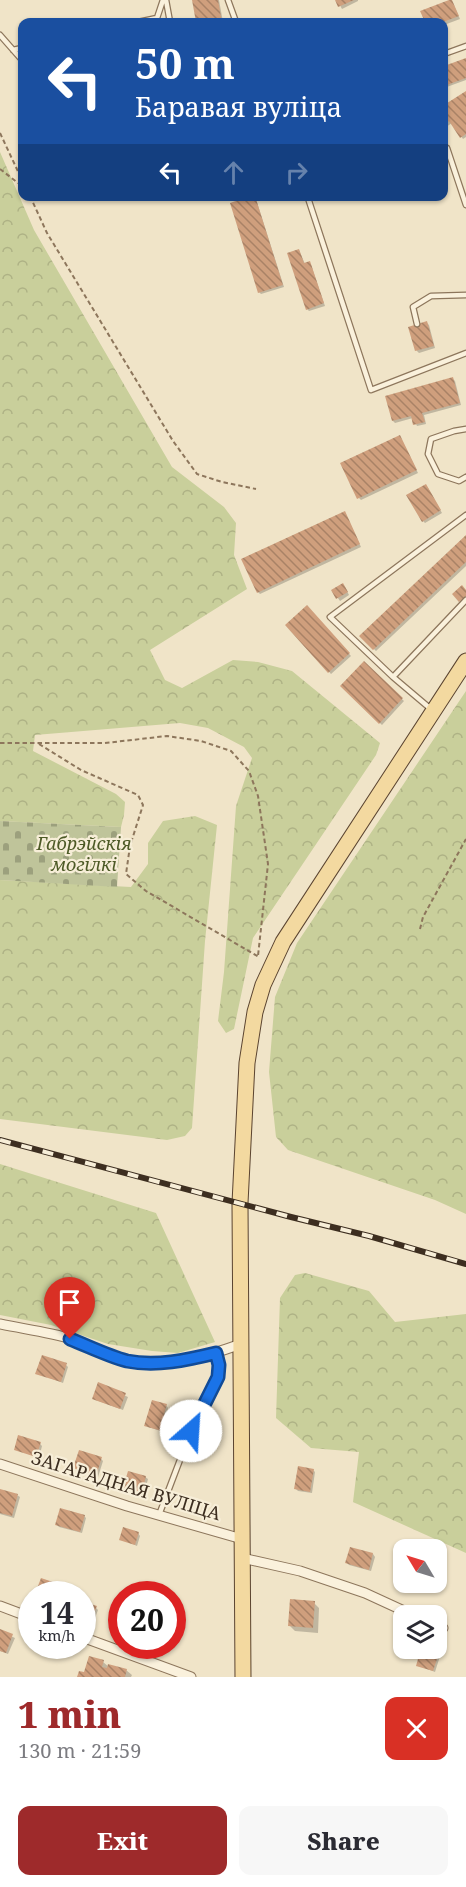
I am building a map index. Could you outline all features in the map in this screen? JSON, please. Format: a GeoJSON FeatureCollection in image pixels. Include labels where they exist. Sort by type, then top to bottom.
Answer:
{"type":"FeatureCollection","features":[{"type":"Feature","properties":{"kind":"main road"},"geometry":{"type":"LineString","coordinates":[[243,1677],[240,1203],[247,1063],[255,1012],[283,942],[466,661]]}},
{"type":"Feature","properties":{"kind":"street"},"geometry":{"type":"LineString","coordinates":[[0,1324],[70,1339],[127,1360],[154,1363],[183,1361],[241,1344]]}},
{"type":"Feature","properties":{"kind":"street","name":"ЗАГАРАДНАЯ ВУЛІЦА"},"geometry":{"type":"LineString","coordinates":[[0,1464],[242,1539]]}},
{"type":"Feature","properties":{"kind":"street"},"geometry":{"type":"LineString","coordinates":[[242,1558],[300,1570],[365,1593],[393,1606]]}},
{"type":"Feature","properties":{"kind":"street"},"geometry":{"type":"LineString","coordinates":[[0,1606],[18,1613]]}},
{"type":"Feature","properties":{"kind":"street"},"geometry":{"type":"LineString","coordinates":[[96,1642],[191,1677]]}},
{"type":"Feature","properties":{"kind":"lane"},"geometry":{"type":"LineString","coordinates":[[157,18],[164,0]]}},
{"type":"Feature","properties":{"kind":"lane"},"geometry":{"type":"LineString","coordinates":[[164,0],[169,18]]}},
{"type":"Feature","properties":{"kind":"lane"},"geometry":{"type":"LineString","coordinates":[[228,0],[235,18]]}},
{"type":"Feature","properties":{"kind":"lane"},"geometry":{"type":"LineString","coordinates":[[0,35],[18,56]]}},
{"type":"Feature","properties":{"kind":"lane"},"geometry":{"type":"LineString","coordinates":[[448,53],[466,46]]}},
{"type":"Feature","properties":{"kind":"lane"},"geometry":{"type":"LineString","coordinates":[[13,50],[18,49]]}},
{"type":"Feature","properties":{"kind":"lane"},"geometry":{"type":"LineString","coordinates":[[448,151],[466,205]]}},
{"type":"Feature","properties":{"kind":"lane"},"geometry":{"type":"LineString","coordinates":[[309,201],[371,390],[466,353]]}},
{"type":"Feature","properties":{"kind":"lane"},"geometry":{"type":"LineString","coordinates":[[417,324],[413,307],[431,296],[466,295]]}},
{"type":"Feature","properties":{"kind":"lane"},"geometry":{"type":"LineString","coordinates":[[466,429],[430,439],[428,454],[438,474],[459,481],[466,477]]}},
{"type":"Feature","properties":{"kind":"lane"},"geometry":{"type":"LineString","coordinates":[[433,711],[393,677],[330,617],[466,515]]}},
{"type":"Feature","properties":{"kind":"lane"},"geometry":{"type":"LineString","coordinates":[[393,677],[466,600]]}},
{"type":"Feature","properties":{"kind":"lane"},"geometry":{"type":"LineString","coordinates":[[159,1515],[191,1431],[218,1377],[219,1365],[216,1353]]}},
{"type":"Feature","properties":{"kind":"path"},"geometry":{"type":"LineString","coordinates":[[0,133],[18,171]]}},
{"type":"Feature","properties":{"kind":"path"},"geometry":{"type":"LineString","coordinates":[[0,169],[18,183]]}},
{"type":"Feature","properties":{"kind":"path"},"geometry":{"type":"LineString","coordinates":[[32,201],[47,233],[173,441],[197,474],[256,489]]}},
{"type":"Feature","properties":{"kind":"path"},"geometry":{"type":"LineString","coordinates":[[0,743],[105,743],[167,736],[201,741],[231,752],[249,771],[258,796],[268,864],[258,956]]}},
{"type":"Feature","properties":{"kind":"path"},"geometry":{"type":"LineString","coordinates":[[37,743],[81,770],[138,795],[143,805],[130,846],[126,874],[146,891],[272,965]]}},
{"type":"Feature","properties":{"kind":"path"},"geometry":{"type":"LineString","coordinates":[[420,929],[423,917],[466,839]]}},
{"type":"Feature","properties":{"kind":"green space"},"geometry":{"type":"Polygon","coordinates":[[[0,152],[18,193],[18,201],[21,201],[34,230],[172,467],[224,507],[236,523],[234,555],[247,589],[150,650],[165,680],[182,688],[233,660],[258,662],[292,671],[380,743],[376,755],[253,938],[234,1029],[226,1033],[218,1021],[224,972],[236,806],[252,758],[244,747],[208,728],[180,723],[35,735],[33,751],[116,794],[125,802],[121,827],[0,821],[0,152]]]}},
{"type":"Feature","properties":{"kind":"green space"},"geometry":{"type":"Polygon","coordinates":[[[466,691],[466,1214],[435,1200],[288,1150],[276,1137],[269,1072],[275,997],[297,943],[466,691]]]}},
{"type":"Feature","properties":{"kind":"green space"},"geometry":{"type":"Polygon","coordinates":[[[195,816],[217,825],[205,941],[192,1128],[185,1136],[167,1140],[0,1119],[0,880],[131,887],[148,864],[148,843],[163,821],[195,816]]]}},
{"type":"Feature","properties":{"kind":"green space","name":"Габрэйскія могілкі"},"geometry":{"type":"Polygon","coordinates":[[[0,821],[121,827],[117,887],[0,880],[0,821]]]}},
{"type":"Feature","properties":{"kind":"green space"},"geometry":{"type":"Polygon","coordinates":[[[0,1164],[156,1213],[215,1342],[178,1353],[152,1351],[108,1344],[51,1325],[0,1315],[0,1164]]]}},
{"type":"Feature","properties":{"kind":"green space"},"geometry":{"type":"Polygon","coordinates":[[[305,1273],[369,1291],[395,1322],[466,1314],[466,1553],[447,1544],[447,1539],[435,1539],[353,1502],[359,1452],[311,1448],[276,1418],[280,1298],[295,1275],[305,1273]]]}},
{"type":"Feature","properties":{"kind":"building"},"geometry":{"type":"Polygon","coordinates":[[[192,0],[218,0],[221,18],[195,18],[192,0]]]}},
{"type":"Feature","properties":{"kind":"building"},"geometry":{"type":"Polygon","coordinates":[[[335,0],[354,0],[338,7],[335,0]]]}},
{"type":"Feature","properties":{"kind":"building"},"geometry":{"type":"Polygon","coordinates":[[[452,0],[459,16],[448,20],[448,18],[423,18],[420,11],[452,0]]]}},
{"type":"Feature","properties":{"kind":"building"},"geometry":{"type":"Polygon","coordinates":[[[466,58],[466,78],[448,85],[448,65],[466,58]]]}},
{"type":"Feature","properties":{"kind":"building"},"geometry":{"type":"Polygon","coordinates":[[[466,91],[466,134],[460,138],[448,122],[448,102],[466,91]]]}},
{"type":"Feature","properties":{"kind":"building"},"geometry":{"type":"Polygon","coordinates":[[[257,201],[283,285],[258,293],[230,203],[257,201]]]}},
{"type":"Feature","properties":{"kind":"building"},"geometry":{"type":"Polygon","coordinates":[[[299,249],[304,263],[310,261],[324,303],[306,310],[287,253],[299,249]]]}},
{"type":"Feature","properties":{"kind":"building"},"geometry":{"type":"Polygon","coordinates":[[[427,321],[434,346],[415,351],[408,327],[427,321]]]}},
{"type":"Feature","properties":{"kind":"building"},"geometry":{"type":"Polygon","coordinates":[[[453,377],[460,403],[422,413],[425,422],[413,425],[411,416],[392,421],[385,396],[453,377]]]}},
{"type":"Feature","properties":{"kind":"building"},"geometry":{"type":"Polygon","coordinates":[[[400,435],[417,470],[357,499],[340,463],[400,435]]]}},
{"type":"Feature","properties":{"kind":"building"},"geometry":{"type":"Polygon","coordinates":[[[426,484],[441,510],[422,522],[406,495],[426,484]]]}},
{"type":"Feature","properties":{"kind":"building"},"geometry":{"type":"Polygon","coordinates":[[[345,511],[360,544],[257,593],[241,559],[345,511]]]}},
{"type":"Feature","properties":{"kind":"building"},"geometry":{"type":"Polygon","coordinates":[[[466,535],[466,562],[373,650],[359,636],[466,535]]]}},
{"type":"Feature","properties":{"kind":"building"},"geometry":{"type":"Polygon","coordinates":[[[343,583],[348,592],[336,599],[331,590],[343,583]]]}},
{"type":"Feature","properties":{"kind":"building"},"geometry":{"type":"Polygon","coordinates":[[[462,585],[466,590],[466,596],[459,602],[452,594],[462,585]]]}},
{"type":"Feature","properties":{"kind":"building"},"geometry":{"type":"Polygon","coordinates":[[[307,605],[350,653],[328,673],[285,625],[307,605]]]}},
{"type":"Feature","properties":{"kind":"building"},"geometry":{"type":"Polygon","coordinates":[[[364,661],[403,698],[379,724],[340,686],[364,661]]]}},
{"type":"Feature","properties":{"kind":"building"},"geometry":{"type":"Polygon","coordinates":[[[42,1355],[67,1363],[61,1382],[35,1374],[42,1355]]]}},
{"type":"Feature","properties":{"kind":"building"},"geometry":{"type":"Polygon","coordinates":[[[98,1382],[126,1393],[120,1409],[92,1399],[98,1382]]]}},
{"type":"Feature","properties":{"kind":"building"},"geometry":{"type":"Polygon","coordinates":[[[152,1400],[167,1404],[164,1414],[174,1417],[169,1433],[144,1426],[152,1400]]]}},
{"type":"Feature","properties":{"kind":"building"},"geometry":{"type":"Polygon","coordinates":[[[18,1435],[41,1442],[36,1457],[14,1450],[18,1435]]]}},
{"type":"Feature","properties":{"kind":"building"},"geometry":{"type":"Polygon","coordinates":[[[79,1450],[102,1457],[96,1476],[73,1468],[79,1450]]]}},
{"type":"Feature","properties":{"kind":"building"},"geometry":{"type":"Polygon","coordinates":[[[298,1466],[314,1469],[310,1492],[294,1489],[298,1466]]]}},
{"type":"Feature","properties":{"kind":"building"},"geometry":{"type":"Polygon","coordinates":[[[128,1471],[146,1476],[142,1493],[123,1488],[128,1471]]]}},
{"type":"Feature","properties":{"kind":"building"},"geometry":{"type":"Polygon","coordinates":[[[0,1489],[18,1494],[12,1516],[0,1513],[0,1489]]]}},
{"type":"Feature","properties":{"kind":"building"},"geometry":{"type":"Polygon","coordinates":[[[60,1508],[85,1515],[80,1532],[55,1525],[60,1508]]]}},
{"type":"Feature","properties":{"kind":"building"},"geometry":{"type":"Polygon","coordinates":[[[123,1527],[139,1532],[135,1545],[119,1540],[123,1527]]]}},
{"type":"Feature","properties":{"kind":"building"},"geometry":{"type":"Polygon","coordinates":[[[350,1547],[373,1553],[369,1570],[345,1563],[350,1547]]]}},
{"type":"Feature","properties":{"kind":"building"},"geometry":{"type":"Polygon","coordinates":[[[290,1599],[315,1601],[313,1628],[288,1626],[290,1599]]]}},
{"type":"Feature","properties":{"kind":"building"},"geometry":{"type":"Polygon","coordinates":[[[0,1629],[13,1634],[6,1653],[0,1651],[0,1629]]]}},
{"type":"Feature","properties":{"kind":"building"},"geometry":{"type":"Polygon","coordinates":[[[96,1658],[104,1660],[102,1667],[107,1668],[108,1664],[127,1669],[125,1677],[77,1677],[79,1671],[84,1672],[88,1659],[96,1658]]]}},
{"type":"Feature","properties":{"kind":"building"},"geometry":{"type":"Polygon","coordinates":[[[418,1659],[437,1659],[433,1671],[416,1666],[418,1659]]]}},
{"type":"Feature","properties":{"kind":"railway"},"geometry":{"type":"LineString","coordinates":[[0,1140],[369,1236],[466,1264]]}},
{"type":"Feature","properties":{"kind":"route"},"geometry":{"type":"LineString","coordinates":[[70,1339],[127,1360],[154,1363],[183,1361],[216,1353],[219,1365],[218,1377],[191,1431]]}}]}
